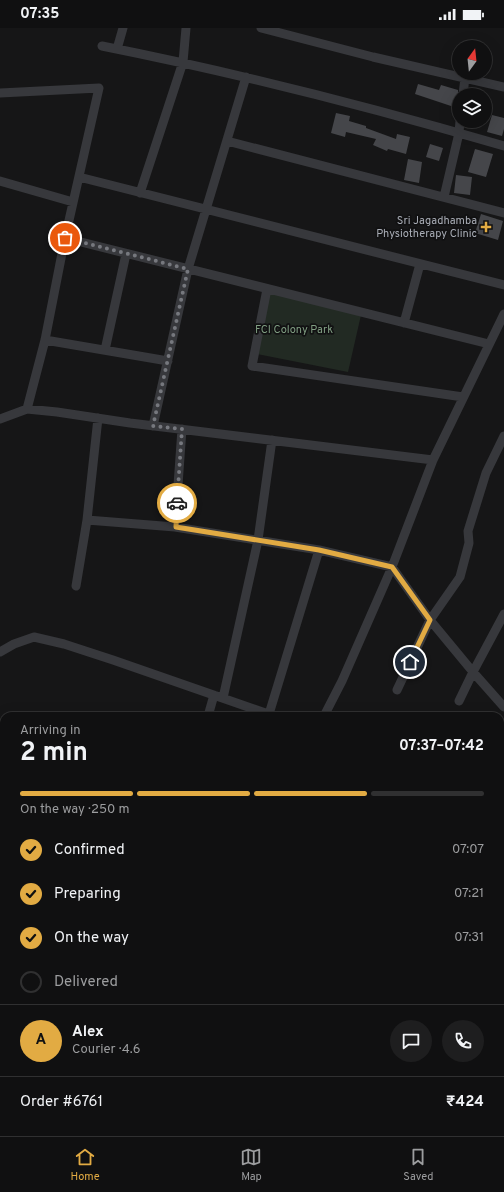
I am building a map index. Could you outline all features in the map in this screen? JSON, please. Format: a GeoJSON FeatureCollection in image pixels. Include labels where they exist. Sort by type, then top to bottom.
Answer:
{"type":"FeatureCollection","features":[{"type":"Feature","properties":{"kind":"street"},"geometry":{"type":"LineString","coordinates":[[118,49],[123,28]]}},
{"type":"Feature","properties":{"kind":"street"},"geometry":{"type":"LineString","coordinates":[[140,193],[183,62],[186,28]]}},
{"type":"Feature","properties":{"kind":"street"},"geometry":{"type":"LineString","coordinates":[[261,28],[373,57],[452,74]]}},
{"type":"Feature","properties":{"kind":"street"},"geometry":{"type":"LineString","coordinates":[[102,46],[183,62],[246,77],[365,107],[504,146]]}},
{"type":"Feature","properties":{"kind":"street"},"geometry":{"type":"LineString","coordinates":[[153,426],[188,269],[246,77]]}},
{"type":"Feature","properties":{"kind":"street"},"geometry":{"type":"LineString","coordinates":[[477,80],[504,87]]}},
{"type":"Feature","properties":{"kind":"street"},"geometry":{"type":"LineString","coordinates":[[0,93],[99,88],[65,238],[45,340],[27,409]]}},
{"type":"Feature","properties":{"kind":"street"},"geometry":{"type":"LineString","coordinates":[[444,198],[459,128]]}},
{"type":"Feature","properties":{"kind":"street"},"geometry":{"type":"LineString","coordinates":[[227,141],[504,213]]}},
{"type":"Feature","properties":{"kind":"street"},"geometry":{"type":"LineString","coordinates":[[79,177],[504,285]]}},
{"type":"Feature","properties":{"kind":"street"},"geometry":{"type":"LineString","coordinates":[[0,181],[73,202]]}},
{"type":"Feature","properties":{"kind":"street"},"geometry":{"type":"LineString","coordinates":[[65,238],[489,344]]}},
{"type":"Feature","properties":{"kind":"street"},"geometry":{"type":"LineString","coordinates":[[105,350],[126,254]]}},
{"type":"Feature","properties":{"kind":"street"},"geometry":{"type":"LineString","coordinates":[[404,323],[420,264]]}},
{"type":"Feature","properties":{"kind":"street"},"geometry":{"type":"LineString","coordinates":[[267,289],[252,366],[463,397]]}},
{"type":"Feature","properties":{"kind":"street"},"geometry":{"type":"LineString","coordinates":[[326,712],[342,681],[392,567],[433,460],[504,314]]}},
{"type":"Feature","properties":{"kind":"street"},"geometry":{"type":"LineString","coordinates":[[45,340],[168,361]]}},
{"type":"Feature","properties":{"kind":"street"},"geometry":{"type":"LineString","coordinates":[[0,419],[27,409],[433,460]]}},
{"type":"Feature","properties":{"kind":"street"},"geometry":{"type":"LineString","coordinates":[[76,586],[87,520],[98,418]]}},
{"type":"Feature","properties":{"kind":"street"},"geometry":{"type":"LineString","coordinates":[[176,527],[182,429]]}},
{"type":"Feature","properties":{"kind":"street"},"geometry":{"type":"LineString","coordinates":[[397,690],[430,620],[460,577],[467,555],[469,543],[468,531],[486,473],[504,436]]}},
{"type":"Feature","properties":{"kind":"street"},"geometry":{"type":"LineString","coordinates":[[210,712],[219,696],[258,540],[272,440]]}},
{"type":"Feature","properties":{"kind":"street"},"geometry":{"type":"LineString","coordinates":[[87,520],[176,527],[319,550],[392,567],[430,620],[504,707]]}},
{"type":"Feature","properties":{"kind":"street"},"geometry":{"type":"LineString","coordinates":[[273,712],[319,550]]}},
{"type":"Feature","properties":{"kind":"street"},"geometry":{"type":"LineString","coordinates":[[459,701],[504,614]]}},
{"type":"Feature","properties":{"kind":"street"},"geometry":{"type":"LineString","coordinates":[[0,652],[14,644],[34,637],[64,644],[264,712]]}},
{"type":"Feature","properties":{"kind":"green space","name":"FCI Colony Park"},"geometry":{"type":"Polygon","coordinates":[[[270,292],[361,315],[348,372],[257,354],[270,292]]]}},
{"type":"Feature","properties":{"kind":"building"},"geometry":{"type":"Polygon","coordinates":[[[418,84],[439,90],[441,85],[452,88],[452,106],[415,94],[418,84]]]}},
{"type":"Feature","properties":{"kind":"building"},"geometry":{"type":"Polygon","coordinates":[[[336,113],[350,116],[349,121],[366,126],[366,128],[396,139],[397,134],[410,137],[406,154],[388,149],[387,151],[373,145],[376,139],[346,132],[345,137],[331,133],[336,113]]]}},
{"type":"Feature","properties":{"kind":"building"},"geometry":{"type":"Polygon","coordinates":[[[492,115],[504,118],[504,129],[502,136],[487,132],[488,128],[492,128],[492,115]]]}},
{"type":"Feature","properties":{"kind":"building"},"geometry":{"type":"Polygon","coordinates":[[[430,144],[443,148],[439,161],[426,157],[430,144]]]}},
{"type":"Feature","properties":{"kind":"building"},"geometry":{"type":"Polygon","coordinates":[[[475,149],[493,154],[486,177],[468,172],[475,149]]]}},
{"type":"Feature","properties":{"kind":"building"},"geometry":{"type":"Polygon","coordinates":[[[408,159],[422,162],[419,183],[404,180],[408,159]]]}},
{"type":"Feature","properties":{"kind":"building"},"geometry":{"type":"Polygon","coordinates":[[[456,175],[472,177],[470,195],[454,193],[456,175]]]}},
{"type":"Feature","properties":{"kind":"building"},"geometry":{"type":"Polygon","coordinates":[[[481,214],[503,221],[498,240],[475,233],[481,214]]]}},
{"type":"Feature","properties":{"kind":"way so far"},"geometry":{"type":"LineString","coordinates":[[65,238],[188,269],[153,426],[182,429],[177,503]]}},
{"type":"Feature","properties":{"kind":"place","name":"Sri Jagadhamba Physiotherapy Clinic"},"geometry":{"type":"Point","coordinates":[486,227]}},
{"type":"Feature","properties":{"kind":"route"},"geometry":{"type":"LineString","coordinates":[[177,503],[176,527],[319,550],[392,567],[430,620],[410,662]]}}]}
